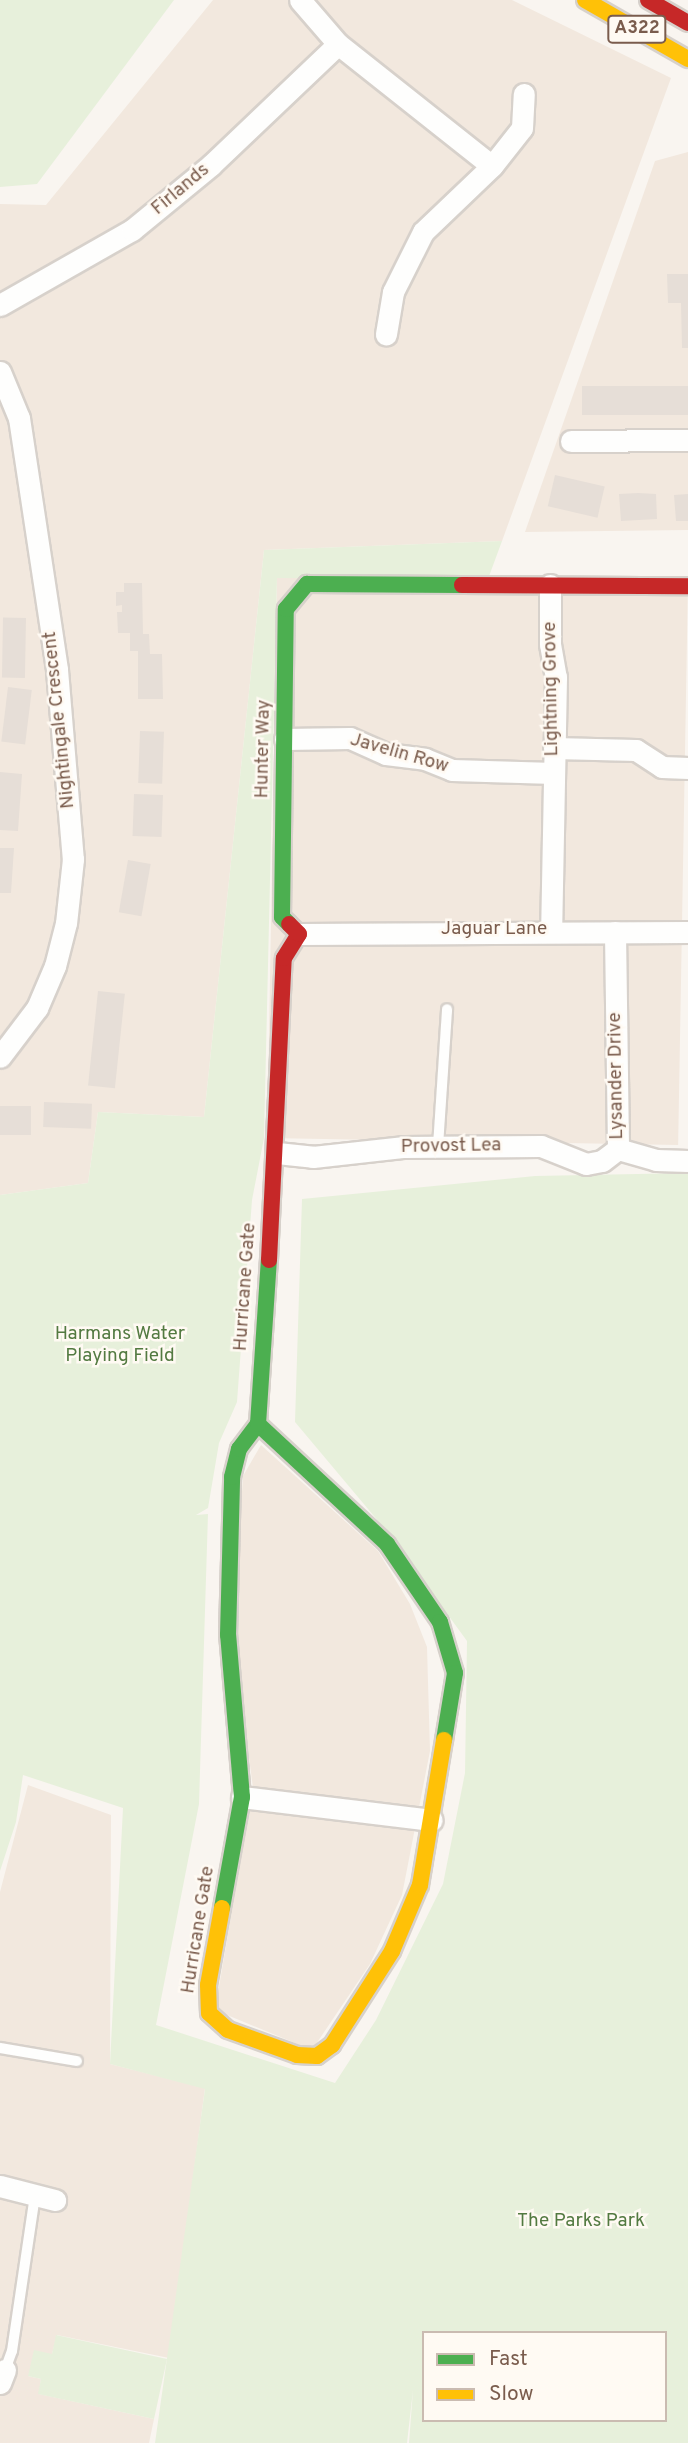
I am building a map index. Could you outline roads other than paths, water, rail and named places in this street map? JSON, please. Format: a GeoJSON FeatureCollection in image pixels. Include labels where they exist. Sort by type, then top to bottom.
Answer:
{"type":"FeatureCollection","features":[{"type":"Feature","properties":{"kind":"main road","name":"A322"},"geometry":{"type":"LineString","coordinates":[[585,0],[688,59]]}},
{"type":"Feature","properties":{"kind":"main road","name":"A322"},"geometry":{"type":"LineString","coordinates":[[648,0],[688,23]]}},
{"type":"Feature","properties":{"kind":"main road","name":"Hunter Way"},"geometry":{"type":"LineString","coordinates":[[299,934],[282,917],[286,609],[307,584],[550,585]]}},
{"type":"Feature","properties":{"kind":"main road"},"geometry":{"type":"LineString","coordinates":[[550,585],[688,586]]}},
{"type":"Feature","properties":{"kind":"main road"},"geometry":{"type":"LineString","coordinates":[[277,1153],[284,958],[299,934]]}},
{"type":"Feature","properties":{"kind":"main road","name":"Hurricane Gate"},"geometry":{"type":"LineString","coordinates":[[258,1424],[387,1544],[440,1622],[455,1673],[420,1885],[392,1951],[332,2045],[317,2056],[297,2055],[228,2030],[209,2013],[208,1985],[218,1919],[242,1797],[228,1635],[232,1477],[239,1449],[258,1424],[277,1153]]}},
{"type":"Feature","properties":{"kind":"street"},"geometry":{"type":"LineString","coordinates":[[300,0],[338,44],[492,166]]}},
{"type":"Feature","properties":{"kind":"street","name":"Firlands"},"geometry":{"type":"LineString","coordinates":[[0,305],[132,230],[211,165],[338,44]]}},
{"type":"Feature","properties":{"kind":"street"},"geometry":{"type":"LineString","coordinates":[[386,334],[393,292],[423,232],[492,166],[522,128],[524,94]]}},
{"type":"Feature","properties":{"kind":"street","name":"Nightingale Crescent"},"geometry":{"type":"LineString","coordinates":[[0,372],[19,418],[53,643],[73,859],[66,923],[55,966],[37,1008],[0,1057]]}},
{"type":"Feature","properties":{"kind":"street"},"geometry":{"type":"LineString","coordinates":[[571,441],[688,440]]}},
{"type":"Feature","properties":{"kind":"street","name":"Lightning Grove"},"geometry":{"type":"LineString","coordinates":[[550,585],[554,748],[551,930]]}},
{"type":"Feature","properties":{"kind":"street","name":"Javelin Row"},"geometry":{"type":"LineString","coordinates":[[285,739],[350,738],[386,754],[425,759],[453,770],[554,773]]}},
{"type":"Feature","properties":{"kind":"street"},"geometry":{"type":"LineString","coordinates":[[554,748],[636,750],[662,767],[688,768]]}},
{"type":"Feature","properties":{"kind":"street","name":"Jaguar Lane"},"geometry":{"type":"LineString","coordinates":[[299,934],[551,930],[688,932]]}},
{"type":"Feature","properties":{"kind":"street","name":"Lysander Drive"},"geometry":{"type":"LineString","coordinates":[[615,932],[618,1149],[656,1160],[688,1161]]}},
{"type":"Feature","properties":{"kind":"street","name":"Provost Lea"},"geometry":{"type":"LineString","coordinates":[[277,1153],[313,1157],[438,1146],[541,1146],[586,1164],[602,1161],[618,1149]]}},
{"type":"Feature","properties":{"kind":"street"},"geometry":{"type":"LineString","coordinates":[[242,1797],[432,1820]]}},
{"type":"Feature","properties":{"kind":"street"},"geometry":{"type":"LineString","coordinates":[[0,2186],[45,2197]]}},
{"type":"Feature","properties":{"kind":"lane"},"geometry":{"type":"LineString","coordinates":[[438,1146],[447,1009]]}},
{"type":"Feature","properties":{"kind":"lane"},"geometry":{"type":"LineString","coordinates":[[0,2048],[76,2061]]}},
{"type":"Feature","properties":{"kind":"lane"},"geometry":{"type":"LineString","coordinates":[[2,2377],[12,2351],[45,2197]]}},
{"type":"Feature","properties":{"kind":"park label","name":"Harmans Water Playing Field"},"geometry":{"type":"Point","coordinates":[120,1346]}},
{"type":"Feature","properties":{"kind":"park label","name":"The Parks Park"},"geometry":{"type":"Point","coordinates":[581,2222]}}]}
